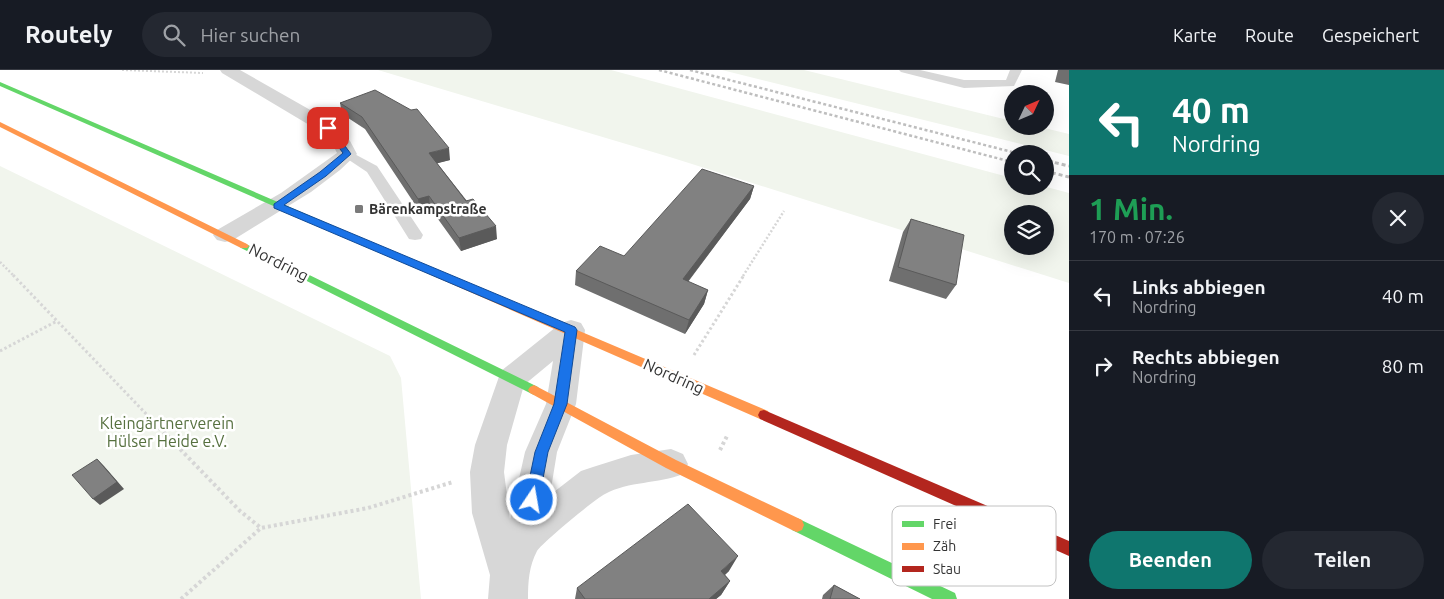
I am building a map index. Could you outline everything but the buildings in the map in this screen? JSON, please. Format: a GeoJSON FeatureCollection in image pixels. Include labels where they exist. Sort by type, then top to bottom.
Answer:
{"type":"FeatureCollection","features":[{"type":"Feature","properties":{"kind":"main road","name":"Nordring"},"geometry":{"type":"LineString","coordinates":[[0,84],[277,206],[571,330],[974,506]]}},
{"type":"Feature","properties":{"kind":"main road","name":"Nordring"},"geometry":{"type":"LineString","coordinates":[[0,124],[226,235],[561,404],[671,464],[892,571]]}},
{"type":"Feature","properties":{"kind":"main road","name":"Nordring"},"geometry":{"type":"LineString","coordinates":[[1056,544],[1069,550]]}},
{"type":"Feature","properties":{"kind":"main road","name":"Nordring"},"geometry":{"type":"LineString","coordinates":[[922,586],[949,599]]}},
{"type":"Feature","properties":{"kind":"street"},"geometry":{"type":"LineString","coordinates":[[229,71],[328,128],[347,154]]}},
{"type":"Feature","properties":{"kind":"street","name":"Nordring"},"geometry":{"type":"LineString","coordinates":[[226,235],[277,206],[323,174],[347,154]]}},
{"type":"Feature","properties":{"kind":"street"},"geometry":{"type":"LineString","coordinates":[[508,587],[490,512],[487,472],[491,444],[511,379],[571,330]]}},
{"type":"Feature","properties":{"kind":"street"},"geometry":{"type":"LineString","coordinates":[[508,587],[524,537],[542,452],[561,404],[571,330]]}},
{"type":"Feature","properties":{"kind":"street"},"geometry":{"type":"LineString","coordinates":[[524,537],[593,482],[630,470],[671,464]]}},
{"type":"Feature","properties":{"kind":"lane"},"geometry":{"type":"LineString","coordinates":[[905,70],[964,84],[1010,83],[1016,70]]}},
{"type":"Feature","properties":{"kind":"lane"},"geometry":{"type":"LineString","coordinates":[[347,154],[372,169],[415,235]]}},
{"type":"Feature","properties":{"kind":"path"},"geometry":{"type":"LineString","coordinates":[[122,70],[193,74],[229,71]]}},
{"type":"Feature","properties":{"kind":"path"},"geometry":{"type":"LineString","coordinates":[[679,378],[784,211]]}},
{"type":"Feature","properties":{"kind":"path"},"geometry":{"type":"LineString","coordinates":[[0,262],[240,510],[260,528]]}},
{"type":"Feature","properties":{"kind":"path"},"geometry":{"type":"LineString","coordinates":[[0,351],[58,321]]}},
{"type":"Feature","properties":{"kind":"path"},"geometry":{"type":"LineString","coordinates":[[705,480],[742,405]]}},
{"type":"Feature","properties":{"kind":"path"},"geometry":{"type":"LineString","coordinates":[[181,599],[260,528],[368,508],[487,472]]}},
{"type":"Feature","properties":{"kind":"green space"},"geometry":{"type":"Polygon","coordinates":[[[378,70],[611,70],[1004,176],[1004,195],[1054,195],[1054,189],[1069,193],[1069,283],[673,158],[378,70]]]}},
{"type":"Feature","properties":{"kind":"green space"},"geometry":{"type":"Polygon","coordinates":[[[722,70],[804,70],[1004,119],[1004,135],[1054,135],[1054,130],[1069,134],[1069,156],[1054,152],[1054,145],[1025,145],[722,70]]]}},
{"type":"Feature","properties":{"kind":"green space","name":"Kleingärtnerverein Hülser Heide e.V."},"geometry":{"type":"Polygon","coordinates":[[[0,166],[390,356],[401,378],[421,599],[0,599],[0,166]]]}},
{"type":"Feature","properties":{"kind":"railway"},"geometry":{"type":"LineString","coordinates":[[659,70],[1004,160]]}},
{"type":"Feature","properties":{"kind":"railway"},"geometry":{"type":"LineString","coordinates":[[690,70],[1004,150]]}},
{"type":"Feature","properties":{"kind":"railway"},"geometry":{"type":"LineString","coordinates":[[1054,162],[1069,166]]}},
{"type":"Feature","properties":{"kind":"railway"},"geometry":{"type":"LineString","coordinates":[[1054,173],[1069,177]]}},
{"type":"Feature","properties":{"kind":"traffic: fast"},"geometry":{"type":"LineString","coordinates":[[0,84],[386,252]]}},
{"type":"Feature","properties":{"kind":"traffic: fast"},"geometry":{"type":"LineString","coordinates":[[244,246],[534,390]]}},
{"type":"Feature","properties":{"kind":"traffic: fast"},"geometry":{"type":"LineString","coordinates":[[797,525],[892,571]]}},
{"type":"Feature","properties":{"kind":"traffic: fast"},"geometry":{"type":"LineString","coordinates":[[922,586],[949,599]]}},
{"type":"Feature","properties":{"kind":"traffic: slow"},"geometry":{"type":"LineString","coordinates":[[0,124],[244,246]]}},
{"type":"Feature","properties":{"kind":"traffic: slow"},"geometry":{"type":"LineString","coordinates":[[386,252],[764,415]]}},
{"type":"Feature","properties":{"kind":"traffic: slow"},"geometry":{"type":"LineString","coordinates":[[534,390],[671,464],[797,525]]}},
{"type":"Feature","properties":{"kind":"traffic: jam"},"geometry":{"type":"LineString","coordinates":[[764,415],[971,506]]}},
{"type":"Feature","properties":{"kind":"traffic: jam"},"geometry":{"type":"LineString","coordinates":[[1056,543],[1069,549]]}},
{"type":"Feature","properties":{"kind":"place","name":"Bärenkampstraße"},"geometry":{"type":"Point","coordinates":[359,209]}},
{"type":"Feature","properties":{"kind":"route"},"geometry":{"type":"LineString","coordinates":[[328,128],[343,145],[347,154],[323,174],[277,206],[571,330],[561,404],[542,452],[532,500]]}}]}
